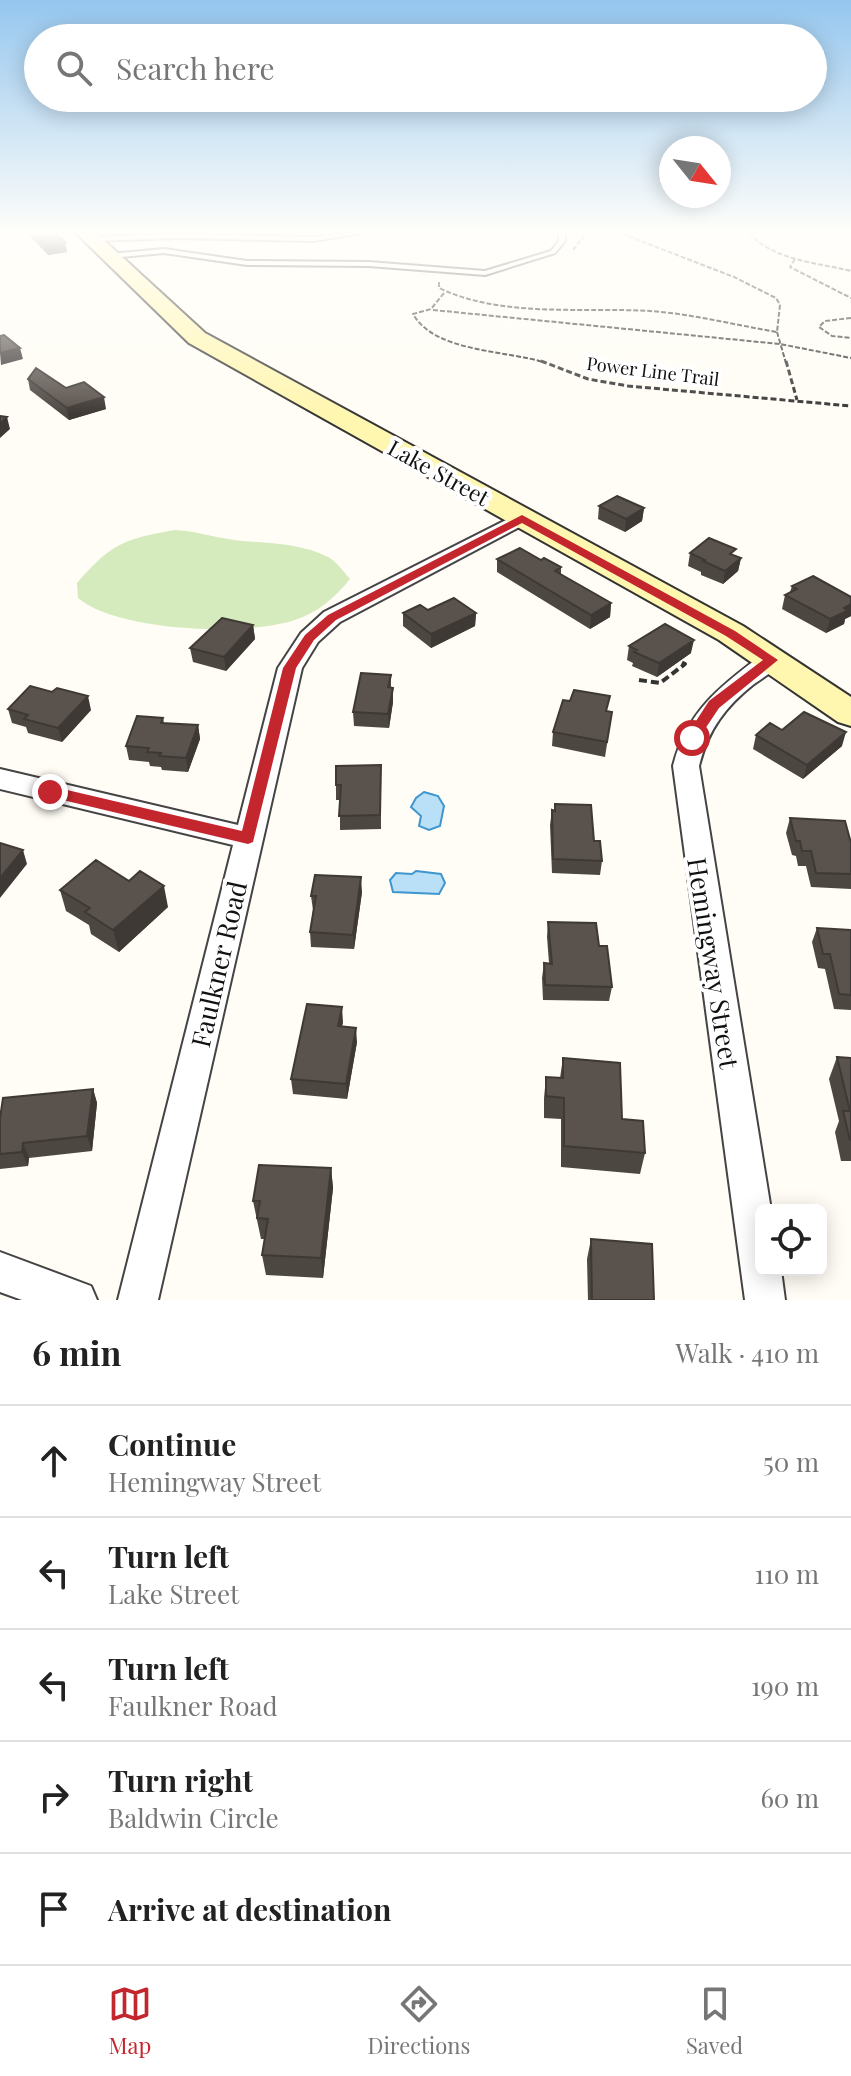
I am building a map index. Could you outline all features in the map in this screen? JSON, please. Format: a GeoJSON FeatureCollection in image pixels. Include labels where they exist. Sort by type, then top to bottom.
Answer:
{"type":"FeatureCollection","features":[{"type":"Feature","properties":{"kind":"main road","name":"Lake Street"},"geometry":{"type":"LineString","coordinates":[[150,294],[197,338],[731,633],[851,714]]}},
{"type":"Feature","properties":{"kind":"street","name":"Faulkner Road"},"geometry":{"type":"LineString","coordinates":[[138,1300],[290,668],[309,638],[332,617],[522,518]]}},
{"type":"Feature","properties":{"kind":"street","name":"Hemingway Street"},"geometry":{"type":"LineString","coordinates":[[765,1300],[686,766],[690,743],[714,704],[771,660]]}},
{"type":"Feature","properties":{"kind":"street"},"geometry":{"type":"LineString","coordinates":[[0,779],[248,838]]}},
{"type":"Feature","properties":{"kind":"street"},"geometry":{"type":"LineString","coordinates":[[0,1272],[77,1300]]}},
{"type":"Feature","properties":{"kind":"path","name":"Power Line Trail"},"geometry":{"type":"LineString","coordinates":[[443,294],[431,309],[413,314],[418,326],[467,346],[533,359],[584,378],[851,406]]}},
{"type":"Feature","properties":{"kind":"path"},"geometry":{"type":"LineString","coordinates":[[446,294],[466,300],[528,306],[650,311],[777,332]]}},
{"type":"Feature","properties":{"kind":"path"},"geometry":{"type":"LineString","coordinates":[[767,294],[776,298],[780,305],[777,332],[797,400]]}},
{"type":"Feature","properties":{"kind":"path"},"geometry":{"type":"LineString","coordinates":[[431,309],[780,344],[851,358]]}},
{"type":"Feature","properties":{"kind":"path"},"geometry":{"type":"LineString","coordinates":[[851,318],[825,321],[819,327],[832,336],[851,338]]}},
{"type":"Feature","properties":{"kind":"path"},"geometry":{"type":"LineString","coordinates":[[639,680],[660,683],[685,664],[681,662]]}},
{"type":"Feature","properties":{"kind":"green space"},"geometry":{"type":"Polygon","coordinates":[[[175,530],[308,549],[331,559],[350,579],[329,601],[303,617],[254,628],[188,628],[154,624],[123,618],[78,598],[77,583],[109,551],[130,540],[175,530]]]}},
{"type":"Feature","properties":{"kind":"water"},"geometry":{"type":"Polygon","coordinates":[[[424,792],[438,796],[444,806],[440,826],[429,830],[419,826],[421,816],[411,807],[424,792]]]}},
{"type":"Feature","properties":{"kind":"water"},"geometry":{"type":"Polygon","coordinates":[[[416,871],[441,874],[445,883],[439,894],[393,892],[390,880],[396,873],[412,874],[416,871]]]}},
{"type":"Feature","properties":{"kind":"building"},"geometry":{"type":"Polygon","coordinates":[[[4,335],[20,348],[0,353],[0,336],[4,335]]]}},
{"type":"Feature","properties":{"kind":"building"},"geometry":{"type":"Polygon","coordinates":[[[36,368],[66,388],[84,382],[104,397],[67,408],[28,379],[36,368]]]}},
{"type":"Feature","properties":{"kind":"building"},"geometry":{"type":"Polygon","coordinates":[[[617,496],[644,508],[626,519],[599,506],[617,496]]]}},
{"type":"Feature","properties":{"kind":"building"},"geometry":{"type":"Polygon","coordinates":[[[709,538],[736,549],[730,554],[741,558],[725,571],[690,553],[709,538]]]}},
{"type":"Feature","properties":{"kind":"building"},"geometry":{"type":"Polygon","coordinates":[[[520,548],[561,567],[555,571],[611,603],[591,615],[497,559],[520,548]]]}},
{"type":"Feature","properties":{"kind":"building"},"geometry":{"type":"Polygon","coordinates":[[[813,576],[851,597],[851,604],[844,608],[847,611],[830,619],[785,595],[797,589],[792,586],[813,576]]]}},
{"type":"Feature","properties":{"kind":"building"},"geometry":{"type":"Polygon","coordinates":[[[454,598],[476,613],[431,634],[403,613],[420,605],[428,610],[454,598]]]}},
{"type":"Feature","properties":{"kind":"building"},"geometry":{"type":"Polygon","coordinates":[[[222,618],[253,625],[224,657],[190,648],[222,618]]]}},
{"type":"Feature","properties":{"kind":"building"},"geometry":{"type":"Polygon","coordinates":[[[665,624],[694,640],[659,663],[634,652],[637,650],[629,646],[665,624]]]}},
{"type":"Feature","properties":{"kind":"building"},"geometry":{"type":"Polygon","coordinates":[[[361,673],[391,675],[388,687],[393,688],[388,714],[353,712],[361,673]]]}},
{"type":"Feature","properties":{"kind":"building"},"geometry":{"type":"Polygon","coordinates":[[[30,686],[52,692],[57,688],[88,696],[58,728],[24,719],[28,715],[8,709],[30,686]]]}},
{"type":"Feature","properties":{"kind":"building"},"geometry":{"type":"Polygon","coordinates":[[[574,690],[610,696],[606,711],[612,712],[607,742],[553,732],[563,700],[570,701],[574,690]]]}},
{"type":"Feature","properties":{"kind":"building"},"geometry":{"type":"Polygon","coordinates":[[[804,712],[846,732],[807,765],[756,735],[770,723],[782,730],[804,712]]]}},
{"type":"Feature","properties":{"kind":"building"},"geometry":{"type":"Polygon","coordinates":[[[137,716],[163,718],[161,723],[198,725],[186,758],[159,756],[161,753],[147,752],[149,748],[126,746],[137,716]]]}},
{"type":"Feature","properties":{"kind":"building"},"geometry":{"type":"Polygon","coordinates":[[[381,765],[380,815],[339,816],[341,785],[336,785],[336,766],[381,765]]]}},
{"type":"Feature","properties":{"kind":"building"},"geometry":{"type":"Polygon","coordinates":[[[555,804],[591,805],[594,841],[600,841],[602,861],[553,859],[552,810],[555,811],[555,804]]]}},
{"type":"Feature","properties":{"kind":"building"},"geometry":{"type":"Polygon","coordinates":[[[790,818],[845,821],[851,843],[851,874],[816,873],[811,851],[802,851],[790,818]]]}},
{"type":"Feature","properties":{"kind":"building"},"geometry":{"type":"Polygon","coordinates":[[[0,843],[23,850],[0,878],[0,843]]]}},
{"type":"Feature","properties":{"kind":"building"},"geometry":{"type":"Polygon","coordinates":[[[96,860],[129,881],[140,871],[164,886],[113,930],[85,912],[90,908],[60,890],[96,860]]]}},
{"type":"Feature","properties":{"kind":"building"},"geometry":{"type":"Polygon","coordinates":[[[315,875],[361,877],[353,935],[310,932],[316,896],[311,896],[315,875]]]}},
{"type":"Feature","properties":{"kind":"building"},"geometry":{"type":"Polygon","coordinates":[[[548,922],[596,923],[599,946],[607,946],[612,987],[545,985],[544,963],[552,964],[548,922]]]}},
{"type":"Feature","properties":{"kind":"building"},"geometry":{"type":"Polygon","coordinates":[[[817,928],[851,930],[851,995],[839,994],[830,954],[823,954],[817,928]]]}},
{"type":"Feature","properties":{"kind":"building"},"geometry":{"type":"Polygon","coordinates":[[[307,1004],[342,1007],[338,1026],[356,1028],[346,1084],[291,1079],[307,1004]]]}},
{"type":"Feature","properties":{"kind":"building"},"geometry":{"type":"Polygon","coordinates":[[[837,1057],[851,1058],[851,1140],[843,1111],[850,1111],[837,1057]]]}},
{"type":"Feature","properties":{"kind":"building"},"geometry":{"type":"Polygon","coordinates":[[[563,1058],[620,1063],[622,1119],[643,1121],[645,1153],[564,1146],[564,1098],[546,1096],[546,1077],[563,1078],[563,1058]]]}},
{"type":"Feature","properties":{"kind":"building"},"geometry":{"type":"Polygon","coordinates":[[[93,1089],[87,1136],[23,1143],[22,1152],[0,1154],[3,1098],[93,1089]]]}},
{"type":"Feature","properties":{"kind":"building"},"geometry":{"type":"Polygon","coordinates":[[[259,1165],[331,1168],[321,1258],[262,1255],[268,1219],[257,1218],[260,1201],[253,1201],[259,1165]]]}},
{"type":"Feature","properties":{"kind":"building"},"geometry":{"type":"Polygon","coordinates":[[[591,1239],[652,1244],[654,1300],[592,1300],[591,1239]]]}},
{"type":"Feature","properties":{"kind":"route"},"geometry":{"type":"LineString","coordinates":[[50,792],[248,838],[278,707],[290,668],[309,638],[332,617],[522,518],[731,633],[771,660],[714,704],[692,738]]}}]}
